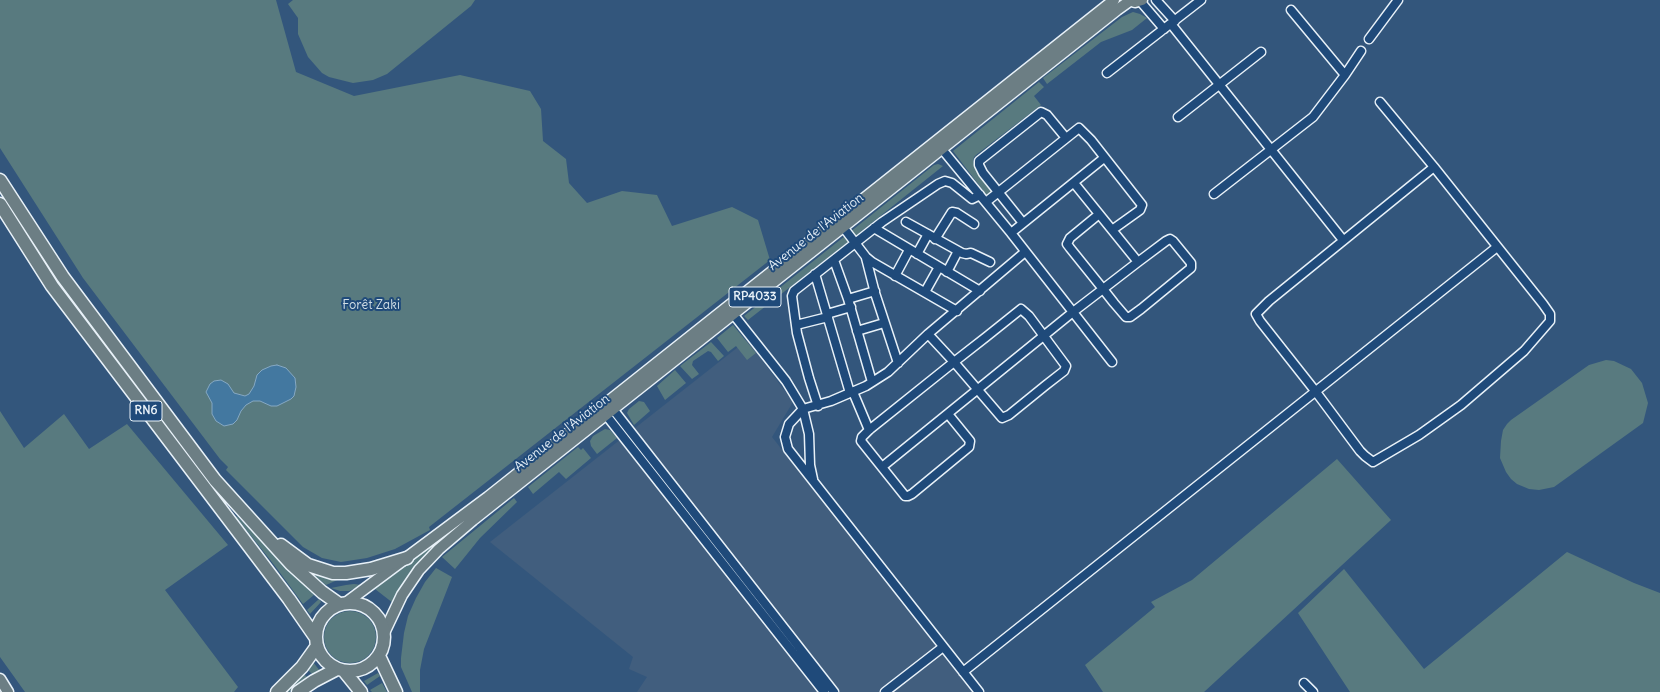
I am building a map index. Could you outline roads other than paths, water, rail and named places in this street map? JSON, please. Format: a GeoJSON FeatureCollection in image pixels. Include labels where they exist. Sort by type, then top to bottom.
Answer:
{"type":"FeatureCollection","features":[{"type":"Feature","properties":{"kind":"highway","name":"RN6"},"geometry":{"type":"LineString","coordinates":[[0,180],[76,294],[204,466],[249,519],[306,579],[343,603],[364,606],[372,610],[378,617],[384,633]]}},
{"type":"Feature","properties":{"kind":"highway","name":"RN6"},"geometry":{"type":"LineString","coordinates":[[0,204],[52,286],[289,599],[316,642],[324,660],[340,670],[362,692]]}},
{"type":"Feature","properties":{"kind":"highway"},"geometry":{"type":"LineString","coordinates":[[249,519],[297,558],[320,570],[333,573],[358,572],[407,558]]}},
{"type":"Feature","properties":{"kind":"highway"},"geometry":{"type":"LineString","coordinates":[[277,692],[302,667],[316,642],[316,629],[319,621],[331,608],[343,603]]}},
{"type":"Feature","properties":{"kind":"highway"},"geometry":{"type":"LineString","coordinates":[[298,692],[314,681],[340,670],[354,672],[364,669],[372,664],[379,656],[384,641],[384,633]]}},
{"type":"Feature","properties":{"kind":"highway"},"geometry":{"type":"LineString","coordinates":[[379,656],[396,692]]}},
{"type":"Feature","properties":{"kind":"main road","name":"Avenue de l'Aviation"},"geometry":{"type":"LineString","coordinates":[[384,633],[402,595],[414,576],[428,559],[607,408],[1114,0]]}},
{"type":"Feature","properties":{"kind":"main road","name":"Avenue de l'Aviation"},"geometry":{"type":"LineString","coordinates":[[343,603],[407,558],[733,314],[1117,10],[1136,0]]}},
{"type":"Feature","properties":{"kind":"main road"},"geometry":{"type":"LineString","coordinates":[[0,679],[8,692]]}},
{"type":"Feature","properties":{"kind":"street"},"geometry":{"type":"LineString","coordinates":[[1136,0],[1170,24]]}},
{"type":"Feature","properties":{"kind":"street"},"geometry":{"type":"LineString","coordinates":[[1156,0],[1170,24],[1219,83],[1343,240]]}},
{"type":"Feature","properties":{"kind":"street"},"geometry":{"type":"LineString","coordinates":[[1107,74],[1200,0]]}},
{"type":"Feature","properties":{"kind":"street"},"geometry":{"type":"LineString","coordinates":[[1369,39],[1398,0]]}},
{"type":"Feature","properties":{"kind":"street"},"geometry":{"type":"LineString","coordinates":[[1291,10],[1345,76]]}},
{"type":"Feature","properties":{"kind":"street"},"geometry":{"type":"LineString","coordinates":[[1214,194],[1313,117],[1345,76],[1361,51]]}},
{"type":"Feature","properties":{"kind":"street"},"geometry":{"type":"LineString","coordinates":[[1178,117],[1219,83],[1261,52]]}},
{"type":"Feature","properties":{"kind":"street"},"geometry":{"type":"LineString","coordinates":[[1380,102],[1434,168],[1551,316],[1550,321],[1524,350],[1461,405],[1419,435],[1373,462],[1360,451],[1256,314],[1259,309],[1343,240],[1434,168]]}},
{"type":"Feature","properties":{"kind":"street"},"geometry":{"type":"LineString","coordinates":[[1023,223],[980,167],[979,161],[1038,113],[1042,112],[1047,115],[1066,138]]}},
{"type":"Feature","properties":{"kind":"street"},"geometry":{"type":"LineString","coordinates":[[986,202],[1080,128],[1142,205],[1140,210],[1112,230]]}},
{"type":"Feature","properties":{"kind":"street"},"geometry":{"type":"LineString","coordinates":[[941,148],[1011,233],[1112,362]]}},
{"type":"Feature","properties":{"kind":"street"},"geometry":{"type":"LineString","coordinates":[[1011,233],[1104,158]]}},
{"type":"Feature","properties":{"kind":"street"},"geometry":{"type":"LineString","coordinates":[[818,406],[802,354],[796,325],[793,293],[797,288],[856,244],[874,228],[942,182],[952,183],[972,199],[980,195]]}},
{"type":"Feature","properties":{"kind":"street"},"geometry":{"type":"LineString","coordinates":[[1074,183],[1138,262]]}},
{"type":"Feature","properties":{"kind":"street"},"geometry":{"type":"LineString","coordinates":[[936,239],[952,212],[956,212],[974,224]]}},
{"type":"Feature","properties":{"kind":"street"},"geometry":{"type":"LineString","coordinates":[[882,467],[1073,312],[1103,290],[1138,262],[1170,239],[1181,250],[1192,266],[1180,278],[1128,317],[1124,316],[1103,290],[1067,242],[1098,214]]}},
{"type":"Feature","properties":{"kind":"street"},"geometry":{"type":"LineString","coordinates":[[906,222],[958,251],[966,254],[971,253],[990,262]]}},
{"type":"Feature","properties":{"kind":"street"},"geometry":{"type":"LineString","coordinates":[[843,227],[869,263],[884,323],[898,363]]}},
{"type":"Feature","properties":{"kind":"street"},"geometry":{"type":"LineString","coordinates":[[874,228],[980,291]]}},
{"type":"Feature","properties":{"kind":"street"},"geometry":{"type":"LineString","coordinates":[[895,276],[928,234]]}},
{"type":"Feature","properties":{"kind":"street"},"geometry":{"type":"LineString","coordinates":[[963,672],[1497,247]]}},
{"type":"Feature","properties":{"kind":"street"},"geometry":{"type":"LineString","coordinates":[[947,272],[958,251]]}},
{"type":"Feature","properties":{"kind":"street"},"geometry":{"type":"LineString","coordinates":[[979,692],[788,450],[785,443],[786,430],[789,424],[803,409],[818,406],[852,392],[888,372],[928,334],[1025,252]]}},
{"type":"Feature","properties":{"kind":"street"},"geometry":{"type":"LineString","coordinates":[[866,257],[895,276],[957,311]]}},
{"type":"Feature","properties":{"kind":"street"},"geometry":{"type":"LineString","coordinates":[[834,260],[850,303],[872,382]]}},
{"type":"Feature","properties":{"kind":"street"},"geometry":{"type":"LineString","coordinates":[[925,292],[938,267]]}},
{"type":"Feature","properties":{"kind":"street"},"geometry":{"type":"LineString","coordinates":[[815,274],[852,392],[869,430]]}},
{"type":"Feature","properties":{"kind":"street"},"geometry":{"type":"LineString","coordinates":[[796,325],[827,315],[875,291]]}},
{"type":"Feature","properties":{"kind":"street"},"geometry":{"type":"LineString","coordinates":[[928,334],[954,362],[998,415],[1004,418],[1064,371],[1066,367],[1025,311],[1021,309],[954,362],[869,430],[862,437],[861,441],[905,496],[912,494],[969,445],[970,441],[948,414]]}},
{"type":"Feature","properties":{"kind":"street"},"geometry":{"type":"LineString","coordinates":[[733,314],[786,382],[803,409],[809,434],[810,465],[814,482]]}},
{"type":"Feature","properties":{"kind":"street"},"geometry":{"type":"LineString","coordinates":[[857,331],[884,323]]}},
{"type":"Feature","properties":{"kind":"street"},"geometry":{"type":"LineString","coordinates":[[607,408],[824,692]]}},
{"type":"Feature","properties":{"kind":"street"},"geometry":{"type":"LineString","coordinates":[[607,408],[834,692]]}},
{"type":"Feature","properties":{"kind":"street"},"geometry":{"type":"LineString","coordinates":[[885,692],[943,647]]}},
{"type":"Feature","properties":{"kind":"street"},"geometry":{"type":"LineString","coordinates":[[1304,684],[1313,692]]}},
{"type":"Feature","properties":{"kind":"park label","name":"Forêt Zaki"},"geometry":{"type":"Point","coordinates":[371,305]}}]}
